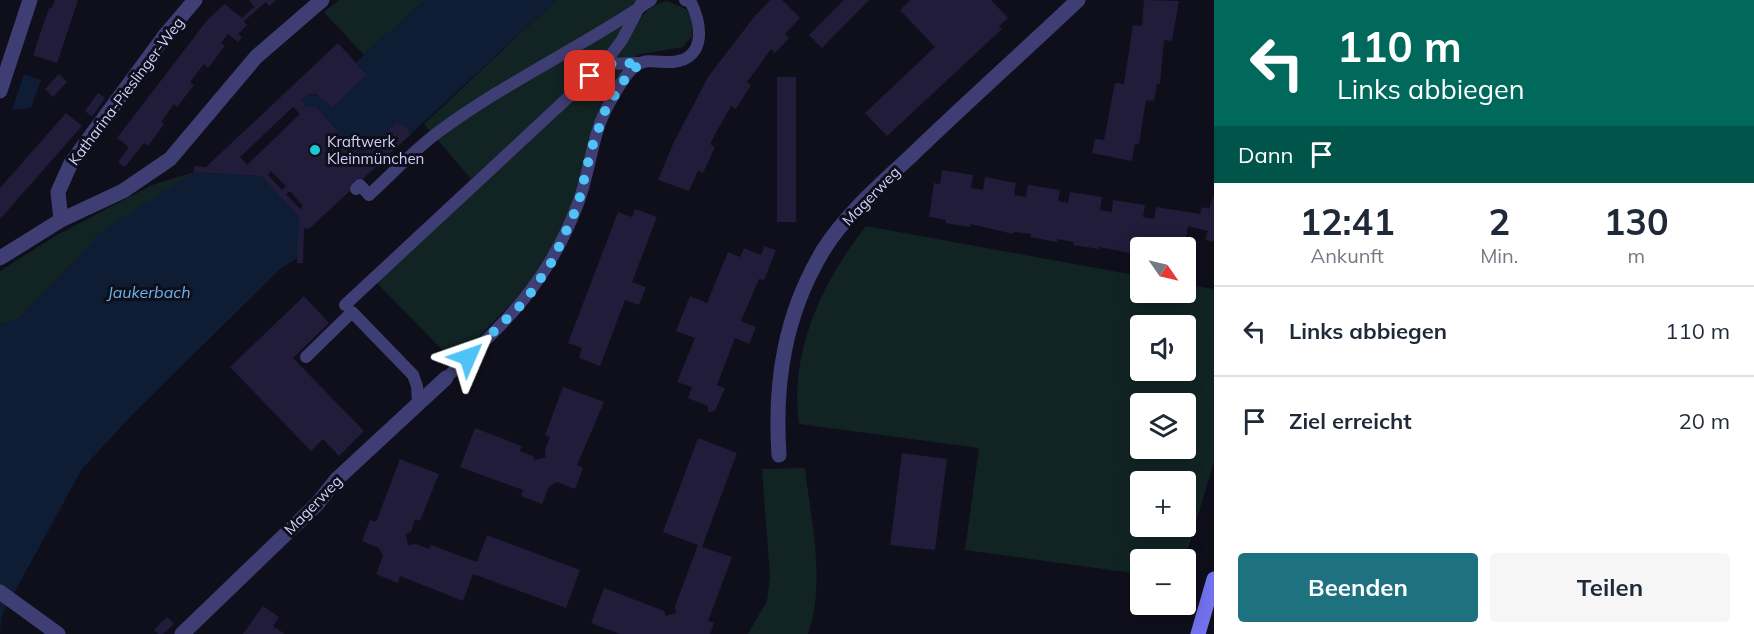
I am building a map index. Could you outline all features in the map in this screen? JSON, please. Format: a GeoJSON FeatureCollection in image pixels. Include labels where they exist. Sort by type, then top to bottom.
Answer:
{"type":"FeatureCollection","features":[{"type":"Feature","properties":{"kind":"main road"},"geometry":{"type":"LineString","coordinates":[[1198,634],[1214,579]]}},
{"type":"Feature","properties":{"kind":"street"},"geometry":{"type":"LineString","coordinates":[[0,91],[30,0]]}},
{"type":"Feature","properties":{"kind":"street","name":"Katharina-Pieslinger-Weg"},"geometry":{"type":"LineString","coordinates":[[61,220],[58,192],[71,163],[166,34],[195,0]]}},
{"type":"Feature","properties":{"kind":"street"},"geometry":{"type":"LineString","coordinates":[[0,258],[61,220],[123,191],[170,159],[256,57],[322,0]]}},
{"type":"Feature","properties":{"kind":"street","name":"Magerweg"},"geometry":{"type":"LineString","coordinates":[[779,455],[776,412],[787,337],[806,286],[825,248],[881,185],[1078,0]]}},
{"type":"Feature","properties":{"kind":"street","name":"Magerweg"},"geometry":{"type":"LineString","coordinates":[[182,634],[316,504],[337,479],[446,378]]}},
{"type":"Feature","properties":{"kind":"street"},"geometry":{"type":"LineString","coordinates":[[0,592],[52,630]]}},
{"type":"Feature","properties":{"kind":"lane"},"geometry":{"type":"LineString","coordinates":[[356,189],[360,185],[369,195],[434,135],[457,118],[651,0]]}},
{"type":"Feature","properties":{"kind":"lane"},"geometry":{"type":"LineString","coordinates":[[604,64],[682,60],[695,49],[701,32],[700,23],[688,0]]}},
{"type":"Feature","properties":{"kind":"lane"},"geometry":{"type":"LineString","coordinates":[[345,305],[604,64],[622,40],[640,5]]}},
{"type":"Feature","properties":{"kind":"lane"},"geometry":{"type":"LineString","coordinates":[[446,378],[526,300],[553,260],[578,205],[591,150],[605,111],[628,74],[641,63]]}},
{"type":"Feature","properties":{"kind":"lane"},"geometry":{"type":"LineString","coordinates":[[306,357],[352,312],[413,375],[417,386],[418,403]]}},
{"type":"Feature","properties":{"kind":"green space"},"geometry":{"type":"Polygon","coordinates":[[[339,0],[425,0],[364,55],[324,12],[339,0]]]}},
{"type":"Feature","properties":{"kind":"green space"},"geometry":{"type":"Polygon","coordinates":[[[556,0],[638,0],[608,53],[471,179],[424,124],[556,0]]]}},
{"type":"Feature","properties":{"kind":"green space"},"geometry":{"type":"Polygon","coordinates":[[[667,1],[686,9],[693,18],[692,36],[683,47],[641,54],[631,59],[618,76],[603,100],[592,128],[574,203],[539,272],[454,362],[376,282],[613,60],[648,10],[667,1]]]}},
{"type":"Feature","properties":{"kind":"green space"},"geometry":{"type":"Polygon","coordinates":[[[194,172],[74,262],[18,319],[0,324],[0,271],[57,235],[152,185],[194,172]]]}},
{"type":"Feature","properties":{"kind":"green space"},"geometry":{"type":"Polygon","coordinates":[[[866,226],[1130,274],[1130,303],[1196,303],[1196,286],[1214,289],[1214,462],[1196,522],[1196,471],[1130,471],[1130,537],[1192,537],[1188,549],[1130,549],[1130,573],[965,550],[979,448],[799,424],[797,397],[804,344],[812,319],[836,270],[866,226]]]}},
{"type":"Feature","properties":{"kind":"green space"},"geometry":{"type":"Polygon","coordinates":[[[805,468],[817,572],[813,614],[808,634],[748,634],[767,601],[770,576],[762,469],[805,468]]]}},
{"type":"Feature","properties":{"kind":"water"},"geometry":{"type":"Polygon","coordinates":[[[425,0],[556,0],[411,134],[403,125],[396,123],[361,156],[316,107],[307,107],[301,100],[314,95],[334,106],[367,75],[356,62],[425,0]]]}},
{"type":"Feature","properties":{"kind":"water"},"geometry":{"type":"Polygon","coordinates":[[[24,74],[41,80],[31,108],[12,110],[24,74]]]}},
{"type":"Feature","properties":{"kind":"water","name":"Jaukerbach"},"geometry":{"type":"Polygon","coordinates":[[[194,172],[261,176],[299,217],[298,258],[280,269],[134,413],[82,469],[2,615],[0,633],[0,324],[18,319],[99,233],[194,172]]]}},
{"type":"Feature","properties":{"kind":"building"},"geometry":{"type":"Polygon","coordinates":[[[55,0],[78,0],[57,63],[33,55],[49,8],[52,8],[55,0]]]}},
{"type":"Feature","properties":{"kind":"building"},"geometry":{"type":"Polygon","coordinates":[[[249,0],[277,0],[269,6],[266,2],[244,21],[247,25],[238,34],[242,37],[238,42],[228,34],[221,43],[225,46],[208,68],[204,64],[190,82],[194,85],[177,107],[174,104],[161,122],[164,124],[148,146],[144,143],[125,167],[118,162],[129,147],[117,138],[208,19],[225,4],[242,18],[254,7],[249,0]]]}},
{"type":"Feature","properties":{"kind":"building"},"geometry":{"type":"Polygon","coordinates":[[[770,0],[782,0],[800,18],[785,34],[789,38],[775,53],[771,49],[747,82],[751,85],[736,109],[731,106],[710,144],[715,147],[703,173],[698,171],[689,191],[658,180],[673,144],[708,77],[754,17],[770,0]]]}},
{"type":"Feature","properties":{"kind":"building"},"geometry":{"type":"Polygon","coordinates":[[[844,0],[869,0],[822,48],[809,35],[844,0]]]}},
{"type":"Feature","properties":{"kind":"building"},"geometry":{"type":"Polygon","coordinates":[[[910,0],[991,0],[1008,18],[999,26],[1002,29],[887,136],[865,113],[935,47],[900,10],[910,0]]]}},
{"type":"Feature","properties":{"kind":"building"},"geometry":{"type":"Polygon","coordinates":[[[1144,0],[1179,1],[1172,41],[1164,40],[1160,84],[1157,84],[1154,101],[1146,100],[1139,144],[1135,144],[1132,161],[1092,153],[1095,139],[1104,140],[1115,83],[1124,84],[1133,25],[1142,26],[1144,0]]]}},
{"type":"Feature","properties":{"kind":"building","name":"Kraftwerk Kleinmünchen"},"geometry":{"type":"Polygon","coordinates":[[[338,43],[367,75],[333,107],[316,94],[310,94],[301,100],[307,107],[316,107],[361,156],[396,123],[404,125],[411,134],[309,229],[304,228],[303,263],[297,263],[299,217],[261,176],[194,172],[194,166],[206,167],[338,43]],[[293,107],[240,157],[247,165],[300,114],[293,107]],[[271,171],[268,175],[282,190],[286,186],[271,171]],[[290,191],[286,194],[300,209],[303,206],[290,191]]]}},
{"type":"Feature","properties":{"kind":"building"},"geometry":{"type":"Polygon","coordinates":[[[59,74],[67,82],[53,97],[45,89],[59,74]]]}},
{"type":"Feature","properties":{"kind":"building"},"geometry":{"type":"Polygon","coordinates":[[[777,77],[796,77],[796,222],[777,222],[777,77]]]}},
{"type":"Feature","properties":{"kind":"building"},"geometry":{"type":"Polygon","coordinates":[[[98,93],[105,98],[92,117],[85,111],[98,93]]]}},
{"type":"Feature","properties":{"kind":"building"},"geometry":{"type":"Polygon","coordinates":[[[66,113],[82,126],[0,219],[0,188],[66,113]]]}},
{"type":"Feature","properties":{"kind":"building"},"geometry":{"type":"Polygon","coordinates":[[[942,170],[973,175],[971,188],[983,190],[985,177],[1016,183],[1014,195],[1026,197],[1028,185],[1060,190],[1058,201],[1068,203],[1070,192],[1102,197],[1100,210],[1112,212],[1113,200],[1145,205],[1143,217],[1154,219],[1156,207],[1200,214],[1202,207],[1209,209],[1214,194],[1214,242],[1205,240],[1208,231],[1188,226],[1186,237],[1130,237],[1130,253],[1073,245],[1074,242],[1057,239],[1057,242],[1030,237],[1031,234],[1014,232],[1013,234],[971,224],[970,227],[945,223],[946,220],[929,217],[934,183],[940,184],[942,170]]]}},
{"type":"Feature","properties":{"kind":"building"},"geometry":{"type":"Polygon","coordinates":[[[635,209],[657,217],[632,282],[646,287],[639,305],[625,300],[600,366],[579,358],[582,348],[568,343],[618,212],[632,217],[635,209]]]}},
{"type":"Feature","properties":{"kind":"building"},"geometry":{"type":"Polygon","coordinates":[[[764,246],[776,250],[764,280],[759,279],[741,321],[756,327],[749,344],[735,338],[717,385],[725,388],[715,411],[708,412],[708,406],[688,398],[692,387],[677,382],[695,338],[676,331],[690,296],[707,303],[728,252],[740,257],[744,248],[761,255],[764,246]]]}},
{"type":"Feature","properties":{"kind":"building"},"geometry":{"type":"Polygon","coordinates":[[[304,296],[329,323],[293,358],[364,431],[339,456],[323,439],[311,451],[230,367],[304,296]]]}},
{"type":"Feature","properties":{"kind":"building"},"geometry":{"type":"Polygon","coordinates":[[[563,387],[604,402],[577,465],[583,468],[575,489],[557,482],[549,487],[542,504],[521,496],[523,490],[460,467],[475,428],[522,446],[520,451],[533,456],[535,460],[546,457],[545,450],[550,437],[545,435],[563,387]]]}},
{"type":"Feature","properties":{"kind":"building"},"geometry":{"type":"Polygon","coordinates":[[[698,438],[737,453],[702,547],[732,557],[708,621],[714,623],[710,634],[620,634],[591,623],[604,588],[664,611],[666,616],[676,613],[675,606],[698,545],[663,532],[698,438]]]}},
{"type":"Feature","properties":{"kind":"building"},"geometry":{"type":"Polygon","coordinates":[[[902,453],[947,459],[935,550],[890,545],[902,453]]]}},
{"type":"Feature","properties":{"kind":"building"},"geometry":{"type":"Polygon","coordinates":[[[400,459],[439,474],[420,521],[415,519],[411,532],[406,534],[408,545],[416,544],[429,549],[431,545],[477,562],[487,535],[580,570],[566,608],[473,574],[463,601],[400,576],[398,583],[376,574],[383,556],[379,548],[362,541],[370,520],[376,522],[400,459]]]}},
{"type":"Feature","properties":{"kind":"building"},"geometry":{"type":"Polygon","coordinates":[[[263,606],[279,617],[273,626],[285,634],[243,634],[263,606]]]}},
{"type":"Feature","properties":{"kind":"building"},"geometry":{"type":"Polygon","coordinates":[[[167,617],[174,624],[163,634],[158,634],[154,630],[167,617]]]}},
{"type":"Feature","properties":{"kind":"place","name":"Kraftwerk Kleinmünchen"},"geometry":{"type":"Point","coordinates":[315,150]}},
{"type":"Feature","properties":{"kind":"route"},"geometry":{"type":"LineString","coordinates":[[468,357],[483,345],[526,300],[553,260],[578,205],[587,176],[591,150],[605,111],[628,74],[641,63],[604,64],[590,76]]}}]}
